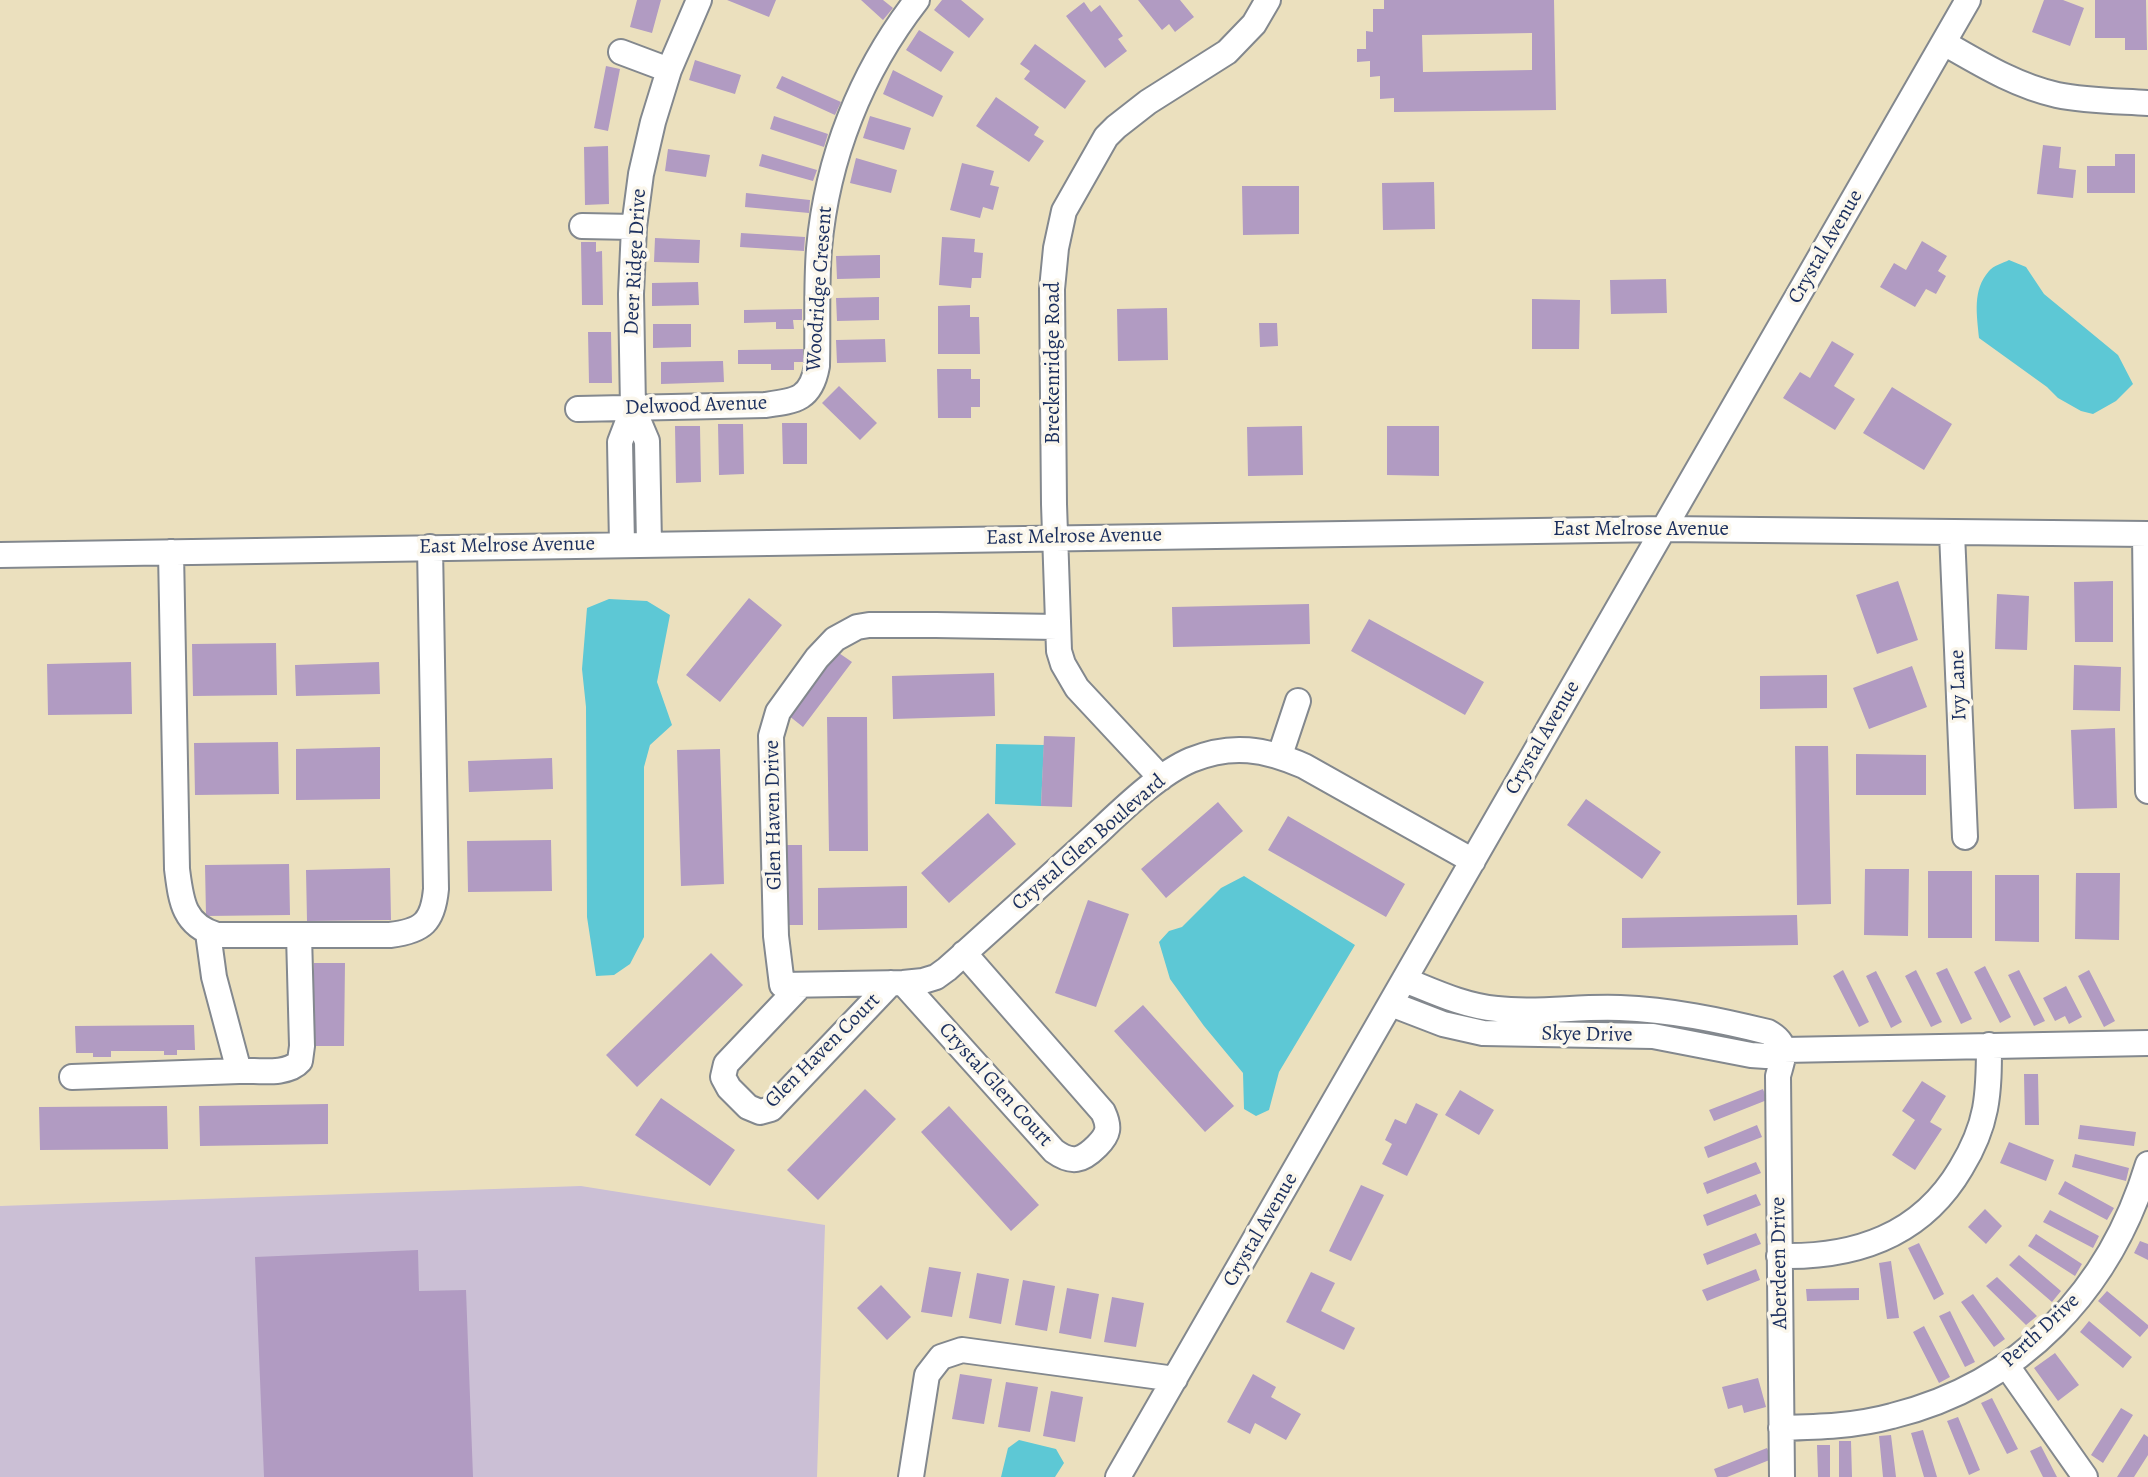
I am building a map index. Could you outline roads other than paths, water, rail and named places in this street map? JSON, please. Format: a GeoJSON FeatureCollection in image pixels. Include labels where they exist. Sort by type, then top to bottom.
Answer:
{"type":"FeatureCollection","features":[{"type":"Feature","properties":{"kind":"street","name":"Deer Ridge Drive"},"geometry":{"type":"LineString","coordinates":[[622,544],[620,442],[633,408],[631,294],[634,227],[641,174],[669,70],[699,0]]}},
{"type":"Feature","properties":{"kind":"street","name":"Woodridge Cresent"},"geometry":{"type":"LineString","coordinates":[[810,390],[817,366],[819,251],[825,198],[838,148],[875,63],[917,0]]}},
{"type":"Feature","properties":{"kind":"street","name":"Breckenridge Road"},"geometry":{"type":"LineString","coordinates":[[1161,778],[1077,688],[1069,677],[1059,651],[1052,289],[1056,248],[1064,211],[1092,160],[1116,127],[1147,102],[1227,52],[1254,24],[1268,0]]}},
{"type":"Feature","properties":{"kind":"street","name":"Crystal Avenue"},"geometry":{"type":"LineString","coordinates":[[1118,1477],[1969,0]]}},
{"type":"Feature","properties":{"kind":"street"},"geometry":{"type":"LineString","coordinates":[[1944,43],[2017,82],[2055,94],[2095,100],[2148,103]]}},
{"type":"Feature","properties":{"kind":"street"},"geometry":{"type":"LineString","coordinates":[[621,52],[669,70]]}},
{"type":"Feature","properties":{"kind":"street"},"geometry":{"type":"LineString","coordinates":[[582,226],[634,227]]}},
{"type":"Feature","properties":{"kind":"street","name":"Delwood Avenue"},"geometry":{"type":"LineString","coordinates":[[578,409],[765,405],[792,401],[810,390]]}},
{"type":"Feature","properties":{"kind":"street","name":"Deer Ridge Drive"},"geometry":{"type":"LineString","coordinates":[[633,408],[647,441],[649,544]]}},
{"type":"Feature","properties":{"kind":"street","name":"East Melrose Avenue"},"geometry":{"type":"LineString","coordinates":[[0,555],[1664,529],[2146,534]]}},
{"type":"Feature","properties":{"kind":"street","name":"Ivy Lane"},"geometry":{"type":"LineString","coordinates":[[1952,533],[1965,837]]}},
{"type":"Feature","properties":{"kind":"street"},"geometry":{"type":"LineString","coordinates":[[2146,534],[2148,791]]}},
{"type":"Feature","properties":{"kind":"street"},"geometry":{"type":"LineString","coordinates":[[171,552],[177,869],[180,897],[186,912],[194,924],[217,936],[390,935],[408,933],[422,926],[435,906],[430,547]]}},
{"type":"Feature","properties":{"kind":"street","name":"Glen Haven Drive"},"geometry":{"type":"LineString","coordinates":[[791,985],[776,924],[771,736],[778,712],[817,658],[845,632],[869,625],[1057,627]]}},
{"type":"Feature","properties":{"kind":"street"},"geometry":{"type":"LineString","coordinates":[[1280,755],[1298,701]]}},
{"type":"Feature","properties":{"kind":"street","name":"Crystal Glen Boulevard"},"geometry":{"type":"LineString","coordinates":[[791,985],[897,983],[923,981],[936,976],[1161,778],[1189,761],[1214,753],[1254,750],[1280,755],[1473,861]]}},
{"type":"Feature","properties":{"kind":"street"},"geometry":{"type":"LineString","coordinates":[[208,933],[214,977],[239,1071]]}},
{"type":"Feature","properties":{"kind":"street"},"geometry":{"type":"LineString","coordinates":[[72,1077],[290,1069],[300,1061],[302,1046],[299,935]]}},
{"type":"Feature","properties":{"kind":"street","name":"Crystal Glen Court"},"geometry":{"type":"LineString","coordinates":[[897,983],[1054,1151],[1064,1158],[1077,1160],[1088,1155],[1107,1136],[1109,1124],[1103,1112],[964,953]]}},
{"type":"Feature","properties":{"kind":"street","name":"Skye Drive"},"geometry":{"type":"LineString","coordinates":[[1405,980],[1471,1005],[1497,1009],[1658,1010],[1737,1024],[1776,1036],[1784,1050]]}},
{"type":"Feature","properties":{"kind":"street","name":"Glen Haven Court"},"geometry":{"type":"LineString","coordinates":[[791,985],[726,1064],[723,1077],[729,1088],[748,1107],[760,1112],[771,1109],[897,983]]}},
{"type":"Feature","properties":{"kind":"street","name":"Skye Drive"},"geometry":{"type":"LineString","coordinates":[[1391,1004],[1443,1024],[1483,1033],[1653,1036],[1766,1056],[1784,1050],[2148,1042]]}},
{"type":"Feature","properties":{"kind":"street"},"geometry":{"type":"LineString","coordinates":[[1594,1034],[1608,1008]]}},
{"type":"Feature","properties":{"kind":"street"},"geometry":{"type":"LineString","coordinates":[[1779,1256],[1811,1257],[1849,1251],[1909,1225],[1938,1200],[1953,1181],[1978,1135],[1985,1111],[1989,1045]]}},
{"type":"Feature","properties":{"kind":"street","name":"Aberdeen Drive"},"geometry":{"type":"LineString","coordinates":[[1782,1477],[1778,1076],[1784,1050]]}},
{"type":"Feature","properties":{"kind":"street","name":"Perth Drive"},"geometry":{"type":"LineString","coordinates":[[1781,1428],[1839,1426],[1891,1417],[1942,1401],[2007,1366],[2053,1326],[2090,1286],[2130,1215],[2148,1164]]}},
{"type":"Feature","properties":{"kind":"street"},"geometry":{"type":"LineString","coordinates":[[911,1477],[927,1375],[942,1357],[962,1350],[1175,1379]]}},
{"type":"Feature","properties":{"kind":"street"},"geometry":{"type":"LineString","coordinates":[[2007,1366],[2085,1477]]}},
{"type":"Feature","properties":{"kind":"water"},"geometry":{"type":"Polygon","coordinates":[[[2009,260],[2026,267],[2044,294],[2118,355],[2133,384],[2116,401],[2093,414],[2081,411],[2058,398],[2047,387],[1979,338],[1977,303],[1980,286],[1991,269],[2009,260]]]}},
{"type":"Feature","properties":{"kind":"water"},"geometry":{"type":"Polygon","coordinates":[[[609,599],[647,601],[670,615],[657,682],[672,725],[650,745],[644,767],[644,937],[630,964],[614,975],[596,976],[587,917],[586,707],[582,669],[587,608],[609,599]]]}},
{"type":"Feature","properties":{"kind":"water"},"geometry":{"type":"Polygon","coordinates":[[[996,744],[1044,745],[1041,806],[995,804],[996,744]]]}},
{"type":"Feature","properties":{"kind":"water"},"geometry":{"type":"Polygon","coordinates":[[[1244,876],[1355,945],[1279,1072],[1269,1110],[1256,1116],[1244,1109],[1243,1073],[1170,979],[1159,942],[1169,931],[1182,927],[1221,888],[1244,876]]]}},
{"type":"Feature","properties":{"kind":"water"},"geometry":{"type":"Polygon","coordinates":[[[1019,1440],[1056,1449],[1064,1463],[1055,1477],[1001,1477],[1008,1448],[1019,1440]]]}}]}
